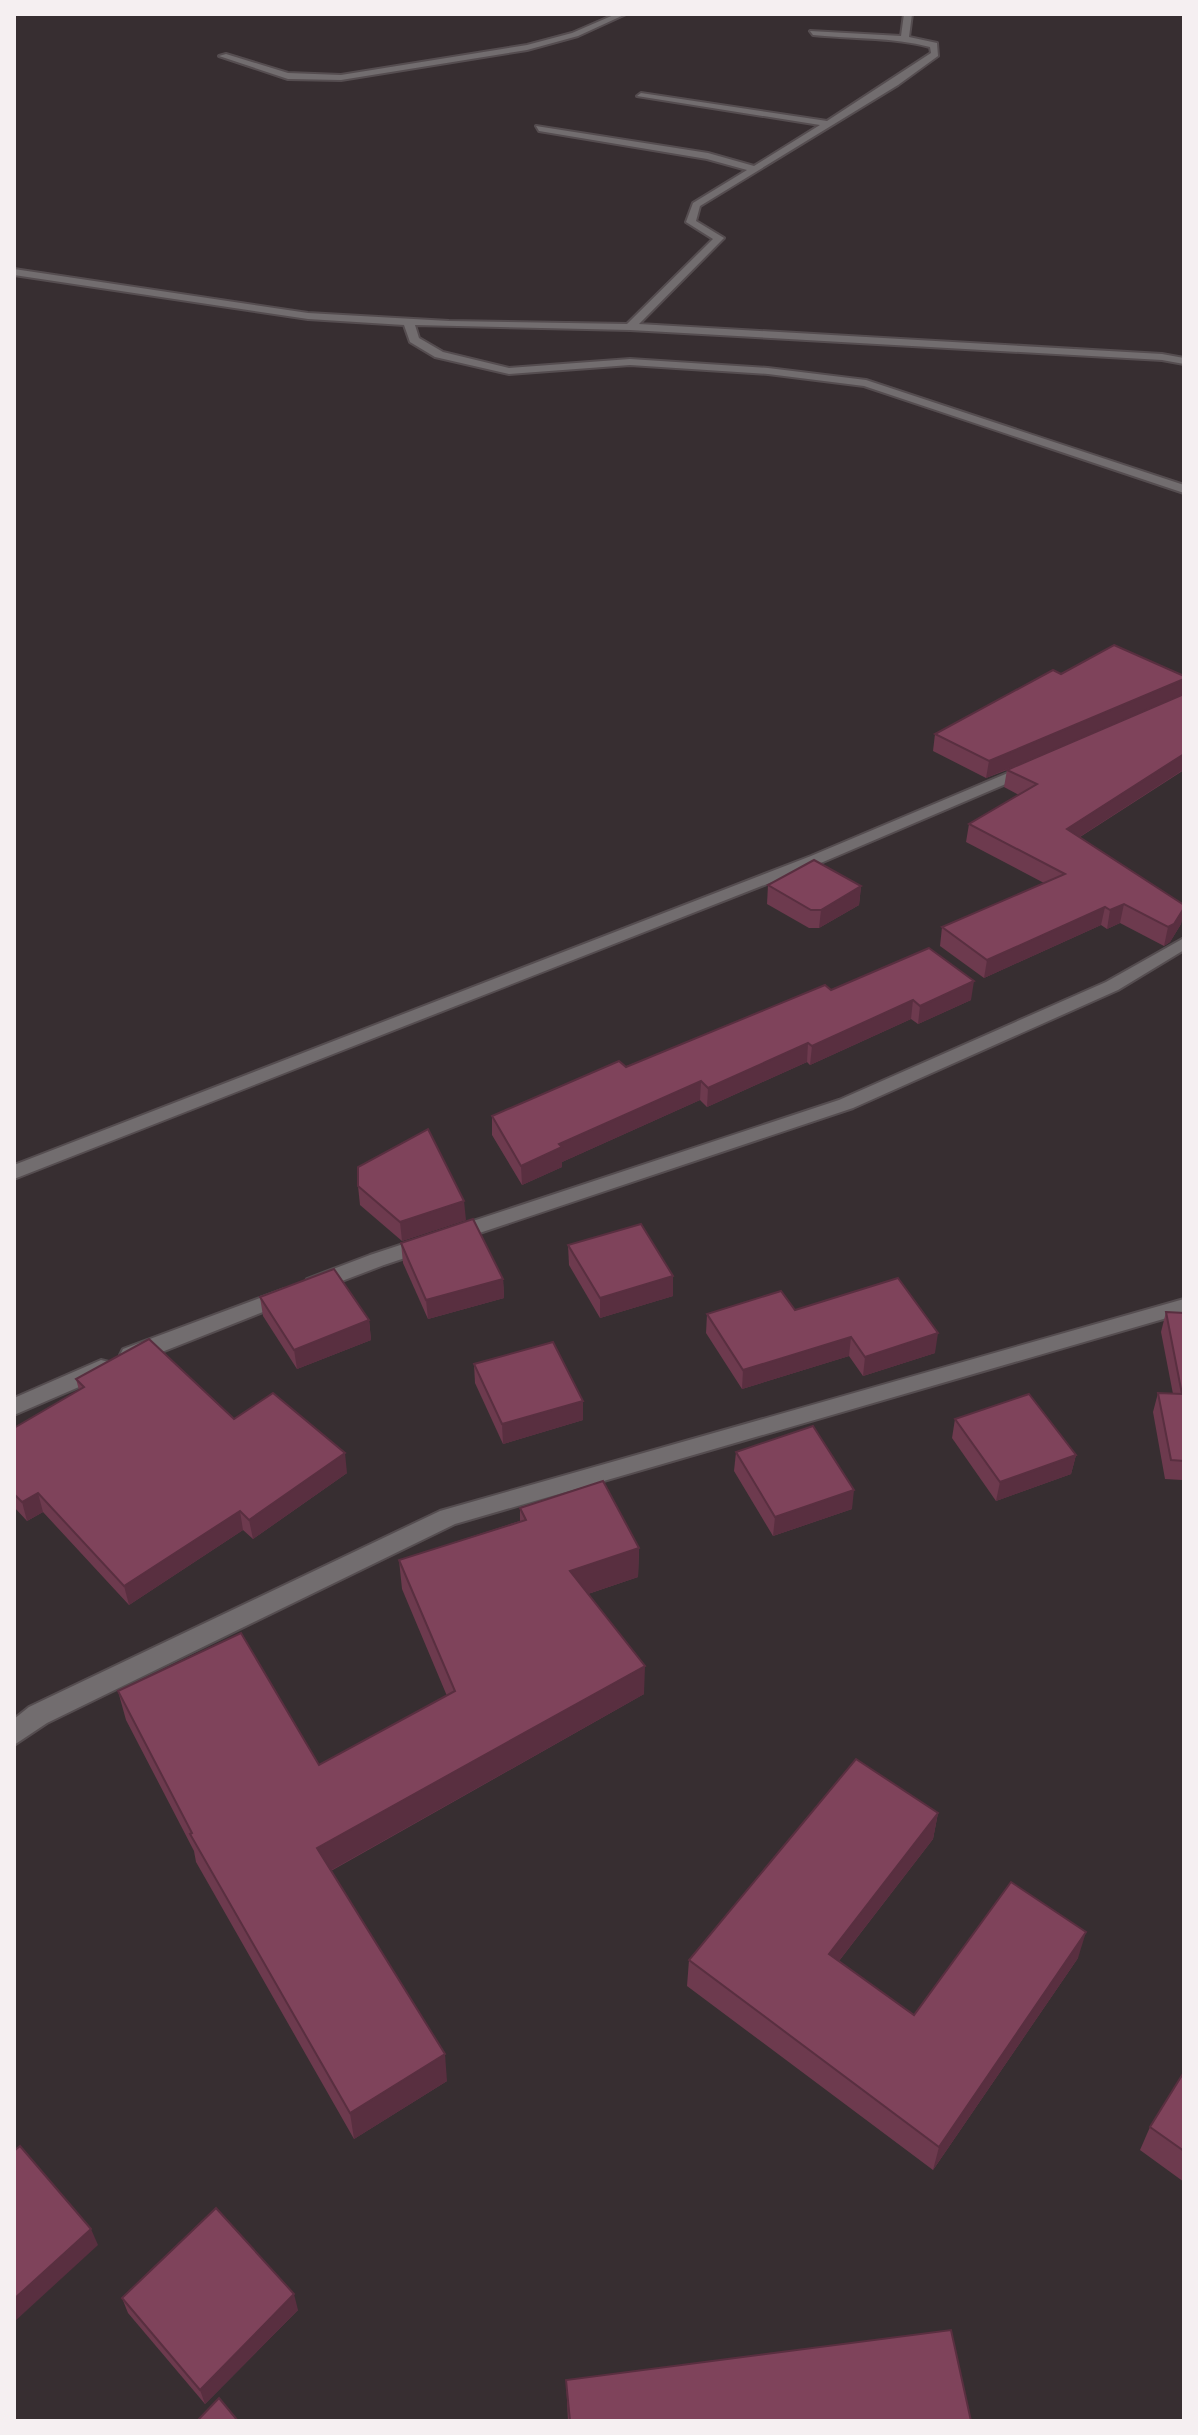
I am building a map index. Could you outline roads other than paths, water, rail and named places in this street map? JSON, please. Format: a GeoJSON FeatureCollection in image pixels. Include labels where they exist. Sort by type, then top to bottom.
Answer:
{"type":"FeatureCollection","features":[{"type":"Feature","properties":{"kind":"street"},"geometry":{"type":"LineString","coordinates":[[223,56],[288,76],[363,76],[425,63],[515,52],[598,27],[622,14]]}},
{"type":"Feature","properties":{"kind":"street"},"geometry":{"type":"LineString","coordinates":[[905,38],[908,14]]}},
{"type":"Feature","properties":{"kind":"street"},"geometry":{"type":"LineString","coordinates":[[630,327],[719,238],[691,222],[696,205],[895,83],[935,54],[934,45],[905,38],[872,39],[813,33]]}},
{"type":"Feature","properties":{"kind":"street"},"geometry":{"type":"LineString","coordinates":[[641,96],[828,124]]}},
{"type":"Feature","properties":{"kind":"street"},"geometry":{"type":"LineString","coordinates":[[539,128],[708,156],[755,169]]}},
{"type":"Feature","properties":{"kind":"street"},"geometry":{"type":"LineString","coordinates":[[14,272],[308,316],[409,323],[630,327],[1162,357],[1184,361]]}},
{"type":"Feature","properties":{"kind":"street"},"geometry":{"type":"LineString","coordinates":[[409,323],[414,340],[439,355],[509,371],[630,362],[768,371],[866,383],[1184,489]]}},
{"type":"Feature","properties":{"kind":"street"},"geometry":{"type":"LineString","coordinates":[[14,1172],[817,859],[1052,759]]}},
{"type":"Feature","properties":{"kind":"street"},"geometry":{"type":"LineString","coordinates":[[14,1407],[121,1359],[377,1260],[846,1104],[1112,986],[1184,943]]}},
{"type":"Feature","properties":{"kind":"street"},"geometry":{"type":"LineString","coordinates":[[14,1734],[38,1715],[448,1517],[1184,1306]]}}]}
